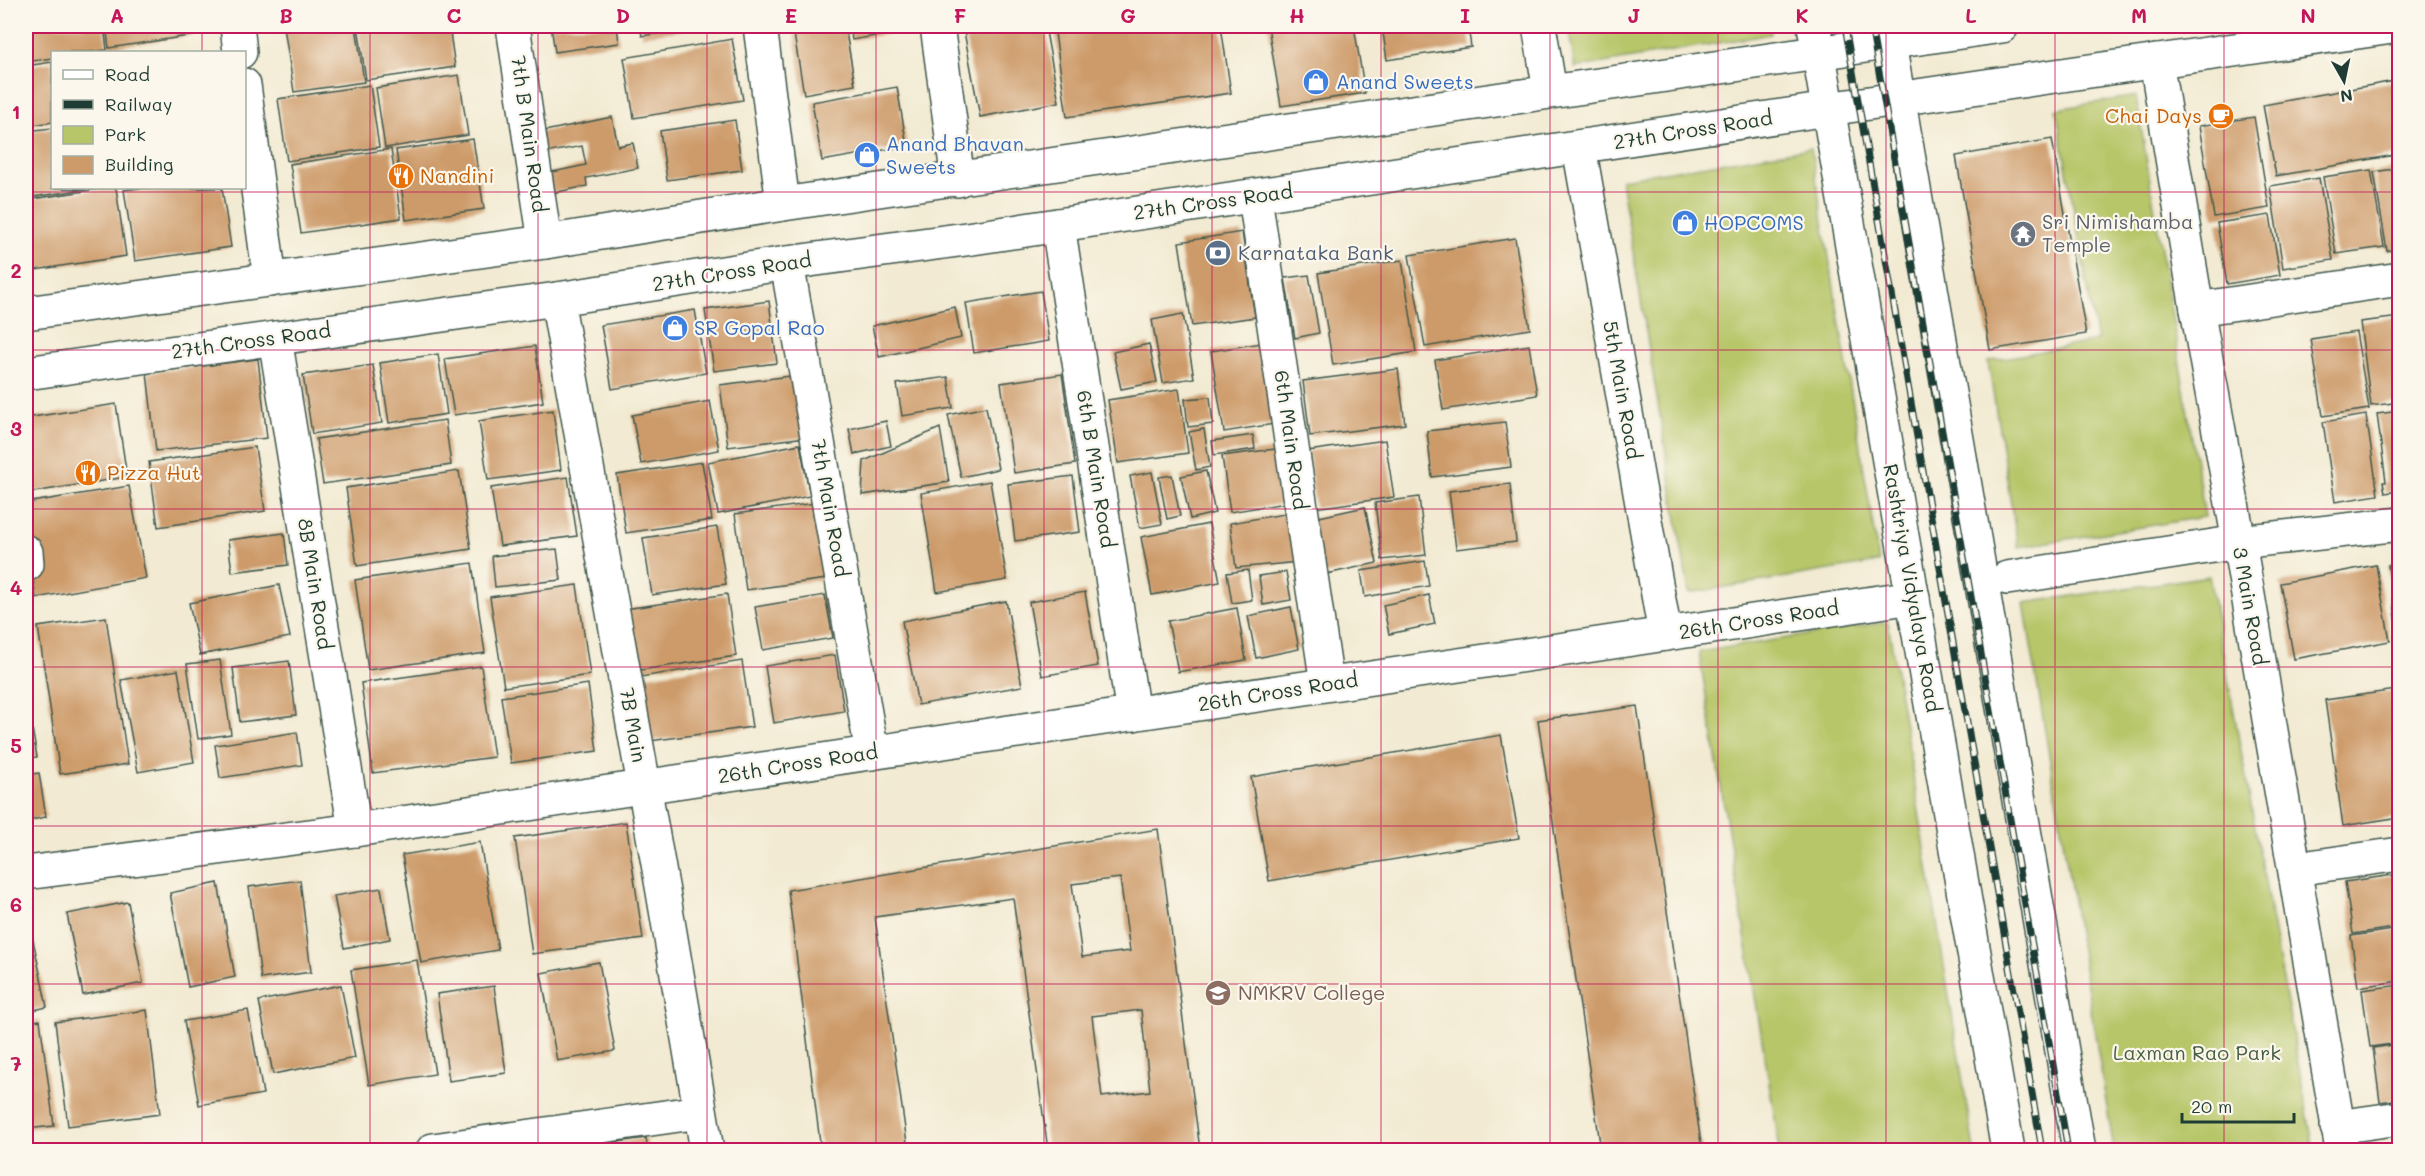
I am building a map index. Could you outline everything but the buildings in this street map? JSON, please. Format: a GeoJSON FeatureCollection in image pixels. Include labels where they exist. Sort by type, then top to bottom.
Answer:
{"type":"FeatureCollection","features":[{"type":"Feature","properties":{"kind":"street"},"geometry":{"type":"LineString","coordinates":[[237,26],[240,51]]}},
{"type":"Feature","properties":{"kind":"street","name":"7th B Main Road"},"geometry":{"type":"LineString","coordinates":[[513,26],[545,242]]}},
{"type":"Feature","properties":{"kind":"street"},"geometry":{"type":"LineString","coordinates":[[760,26],[783,204]]}},
{"type":"Feature","properties":{"kind":"street"},"geometry":{"type":"LineString","coordinates":[[937,26],[958,180]]}},
{"type":"Feature","properties":{"kind":"street"},"geometry":{"type":"LineString","coordinates":[[1539,26],[1550,91]]}},
{"type":"Feature","properties":{"kind":"street"},"geometry":{"type":"LineString","coordinates":[[26,313],[545,242],[783,204],[1416,113],[1550,91],[1816,38],[2002,26]]}},
{"type":"Feature","properties":{"kind":"street","name":"27th Cross Road"},"geometry":{"type":"LineString","coordinates":[[26,372],[557,299],[787,263],[1058,225],[2399,26]]}},
{"type":"Feature","properties":{"kind":"street"},"geometry":{"type":"LineString","coordinates":[[1888,34],[2079,1150]]}},
{"type":"Feature","properties":{"kind":"street","name":"Rashtriya Vidyalaya Road"},"geometry":{"type":"LineString","coordinates":[[1816,38],[2008,1150]]}},
{"type":"Feature","properties":{"kind":"street","name":"3 Main Road"},"geometry":{"type":"LineString","coordinates":[[2156,61],[2340,1139]]}},
{"type":"Feature","properties":{"kind":"street"},"geometry":{"type":"LineString","coordinates":[[246,100],[270,280]]}},
{"type":"Feature","properties":{"kind":"street","name":"5th Main Road"},"geometry":{"type":"LineString","coordinates":[[1579,147],[1665,634]]}},
{"type":"Feature","properties":{"kind":"street","name":"6th Main Road"},"geometry":{"type":"LineString","coordinates":[[1255,196],[1327,684]]}},
{"type":"Feature","properties":{"kind":"street","name":"6th B Main Road"},"geometry":{"type":"LineString","coordinates":[[1058,225],[1133,714]]}},
{"type":"Feature","properties":{"kind":"street","name":"7th Main Road"},"geometry":{"type":"LineString","coordinates":[[787,263],[872,753]]}},
{"type":"Feature","properties":{"kind":"street"},"geometry":{"type":"LineString","coordinates":[[2197,309],[2400,279]]}},
{"type":"Feature","properties":{"kind":"street","name":"7B Main"},"geometry":{"type":"LineString","coordinates":[[557,299],[707,1150]]}},
{"type":"Feature","properties":{"kind":"street","name":"8B Main Road"},"geometry":{"type":"LineString","coordinates":[[275,338],[355,830]]}},
{"type":"Feature","properties":{"kind":"street"},"geometry":{"type":"LineString","coordinates":[[2007,579],[2239,542],[2400,524]]}},
{"type":"Feature","properties":{"kind":"street","name":"26th Cross Road"},"geometry":{"type":"LineString","coordinates":[[26,873],[355,830],[1914,597]]}},
{"type":"Feature","properties":{"kind":"street"},"geometry":{"type":"LineString","coordinates":[[2295,869],[2400,854]]}},
{"type":"Feature","properties":{"kind":"street"},"geometry":{"type":"LineString","coordinates":[[433,1150],[700,1112]]}},
{"type":"Feature","properties":{"kind":"street"},"geometry":{"type":"LineString","coordinates":[[2340,1139],[2400,1118]]}},
{"type":"Feature","properties":{"kind":"green space"},"geometry":{"type":"Polygon","coordinates":[[[1568,26],[1769,26],[1771,34],[1575,68],[1568,26]]]}},
{"type":"Feature","properties":{"kind":"green space"},"geometry":{"type":"Polygon","coordinates":[[[2136,96],[2205,517],[2018,547],[1988,361],[2097,341],[2056,109],[2136,96]]]}},
{"type":"Feature","properties":{"kind":"green space"},"geometry":{"type":"Polygon","coordinates":[[[1811,148],[1879,562],[1689,593],[1621,179],[1811,148]]]}},
{"type":"Feature","properties":{"kind":"green space","name":"Laxman Rao Park"},"geometry":{"type":"Polygon","coordinates":[[[2209,576],[2314,1150],[2114,1150],[2024,603],[2209,576]]]}},
{"type":"Feature","properties":{"kind":"green space"},"geometry":{"type":"Polygon","coordinates":[[[1888,622],[1974,1150],[1780,1150],[1699,652],[1888,622]]]}},
{"type":"Feature","properties":{"kind":"railway"},"geometry":{"type":"LineString","coordinates":[[1845,26],[2042,1150]]}},
{"type":"Feature","properties":{"kind":"railway"},"geometry":{"type":"LineString","coordinates":[[1871,26],[2068,1150]]}},
{"type":"Feature","properties":{"kind":"place","name":"Anand Sweets"},"geometry":{"type":"Point","coordinates":[1316,82]}},
{"type":"Feature","properties":{"kind":"place","name":"Chai Days"},"geometry":{"type":"Point","coordinates":[2221,116]}},
{"type":"Feature","properties":{"kind":"place","name":"Anand Bhavan Sweets"},"geometry":{"type":"Point","coordinates":[867,155]}},
{"type":"Feature","properties":{"kind":"place","name":"Nandini"},"geometry":{"type":"Point","coordinates":[401,176]}},
{"type":"Feature","properties":{"kind":"place","name":"HOPCOMS"},"geometry":{"type":"Point","coordinates":[1685,223]}},
{"type":"Feature","properties":{"kind":"place","name":"Sri Nimishamba Temple"},"geometry":{"type":"Point","coordinates":[2023,234]}},
{"type":"Feature","properties":{"kind":"place","name":"Karnataka Bank"},"geometry":{"type":"Point","coordinates":[1218,253]}},
{"type":"Feature","properties":{"kind":"place","name":"SR Gopal Rao"},"geometry":{"type":"Point","coordinates":[675,328]}},
{"type":"Feature","properties":{"kind":"place","name":"Pizza Hut"},"geometry":{"type":"Point","coordinates":[88,473]}},
{"type":"Feature","properties":{"kind":"place","name":"NMKRV College"},"geometry":{"type":"Point","coordinates":[1218,993]}}]}
